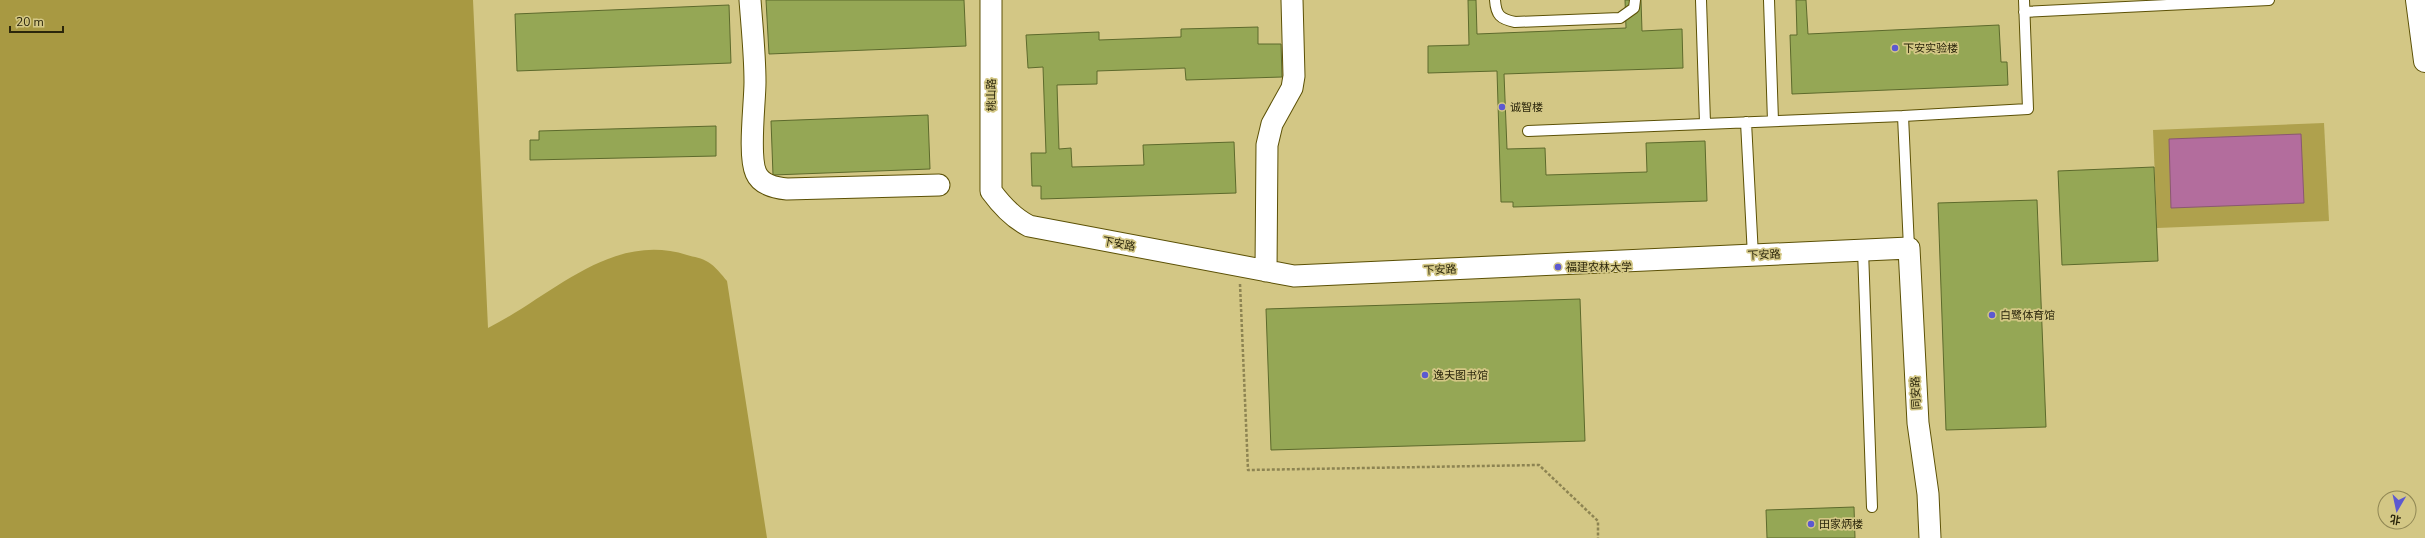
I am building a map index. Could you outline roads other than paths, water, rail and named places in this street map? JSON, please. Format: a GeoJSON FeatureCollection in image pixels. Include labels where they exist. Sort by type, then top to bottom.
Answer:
{"type":"FeatureCollection","features":[{"type":"Feature","properties":{"kind":"main road"},"geometry":{"type":"LineString","coordinates":[[2417,0],[2425,61]]}},
{"type":"Feature","properties":{"kind":"street"},"geometry":{"type":"LineString","coordinates":[[750,0],[755,81],[753,160],[756,174],[759,178],[772,186],[787,189],[939,185]]}},
{"type":"Feature","properties":{"kind":"street","name":"桃山路"},"geometry":{"type":"LineString","coordinates":[[991,0],[991,191]]}},
{"type":"Feature","properties":{"kind":"street"},"geometry":{"type":"LineString","coordinates":[[1266,271],[1267,145],[1272,124],[1292,88],[1294,76],[1292,0]]}},
{"type":"Feature","properties":{"kind":"street","name":"下安路"},"geometry":{"type":"LineString","coordinates":[[991,191],[1001,205],[1020,222],[1029,226],[1294,276],[1909,248]]}},
{"type":"Feature","properties":{"kind":"street","name":"同安路"},"geometry":{"type":"LineString","coordinates":[[1909,248],[1918,423],[1928,494],[1930,538]]}},
{"type":"Feature","properties":{"kind":"lane"},"geometry":{"type":"LineString","coordinates":[[1495,0],[1495,12],[1500,18],[1515,22],[1620,18],[1634,8],[1635,0]]}},
{"type":"Feature","properties":{"kind":"lane"},"geometry":{"type":"LineString","coordinates":[[1701,0],[1705,123]]}},
{"type":"Feature","properties":{"kind":"lane"},"geometry":{"type":"LineString","coordinates":[[1769,0],[1773,121]]}},
{"type":"Feature","properties":{"kind":"lane"},"geometry":{"type":"LineString","coordinates":[[1528,131],[1903,116],[2028,109],[2024,0]]}},
{"type":"Feature","properties":{"kind":"lane"},"geometry":{"type":"LineString","coordinates":[[2024,12],[2270,0]]}},
{"type":"Feature","properties":{"kind":"lane"},"geometry":{"type":"LineString","coordinates":[[1903,116],[1909,248]]}},
{"type":"Feature","properties":{"kind":"lane"},"geometry":{"type":"LineString","coordinates":[[1746,122],[1753,256]]}},
{"type":"Feature","properties":{"kind":"lane"},"geometry":{"type":"LineString","coordinates":[[1863,250],[1872,507]]}},
{"type":"Feature","properties":{"kind":"place","name":"下安实验楼"},"geometry":{"type":"Point","coordinates":[1895,48]}},
{"type":"Feature","properties":{"kind":"place","name":"诚智楼"},"geometry":{"type":"Point","coordinates":[1502,107]}},
{"type":"Feature","properties":{"kind":"place","name":"福建农林大学"},"geometry":{"type":"Point","coordinates":[1558,267]}},
{"type":"Feature","properties":{"kind":"place","name":"白鹭体育馆"},"geometry":{"type":"Point","coordinates":[1992,315]}},
{"type":"Feature","properties":{"kind":"place","name":"逸夫图书馆"},"geometry":{"type":"Point","coordinates":[1425,375]}},
{"type":"Feature","properties":{"kind":"place","name":"田家炳楼"},"geometry":{"type":"Point","coordinates":[1811,524]}}]}
